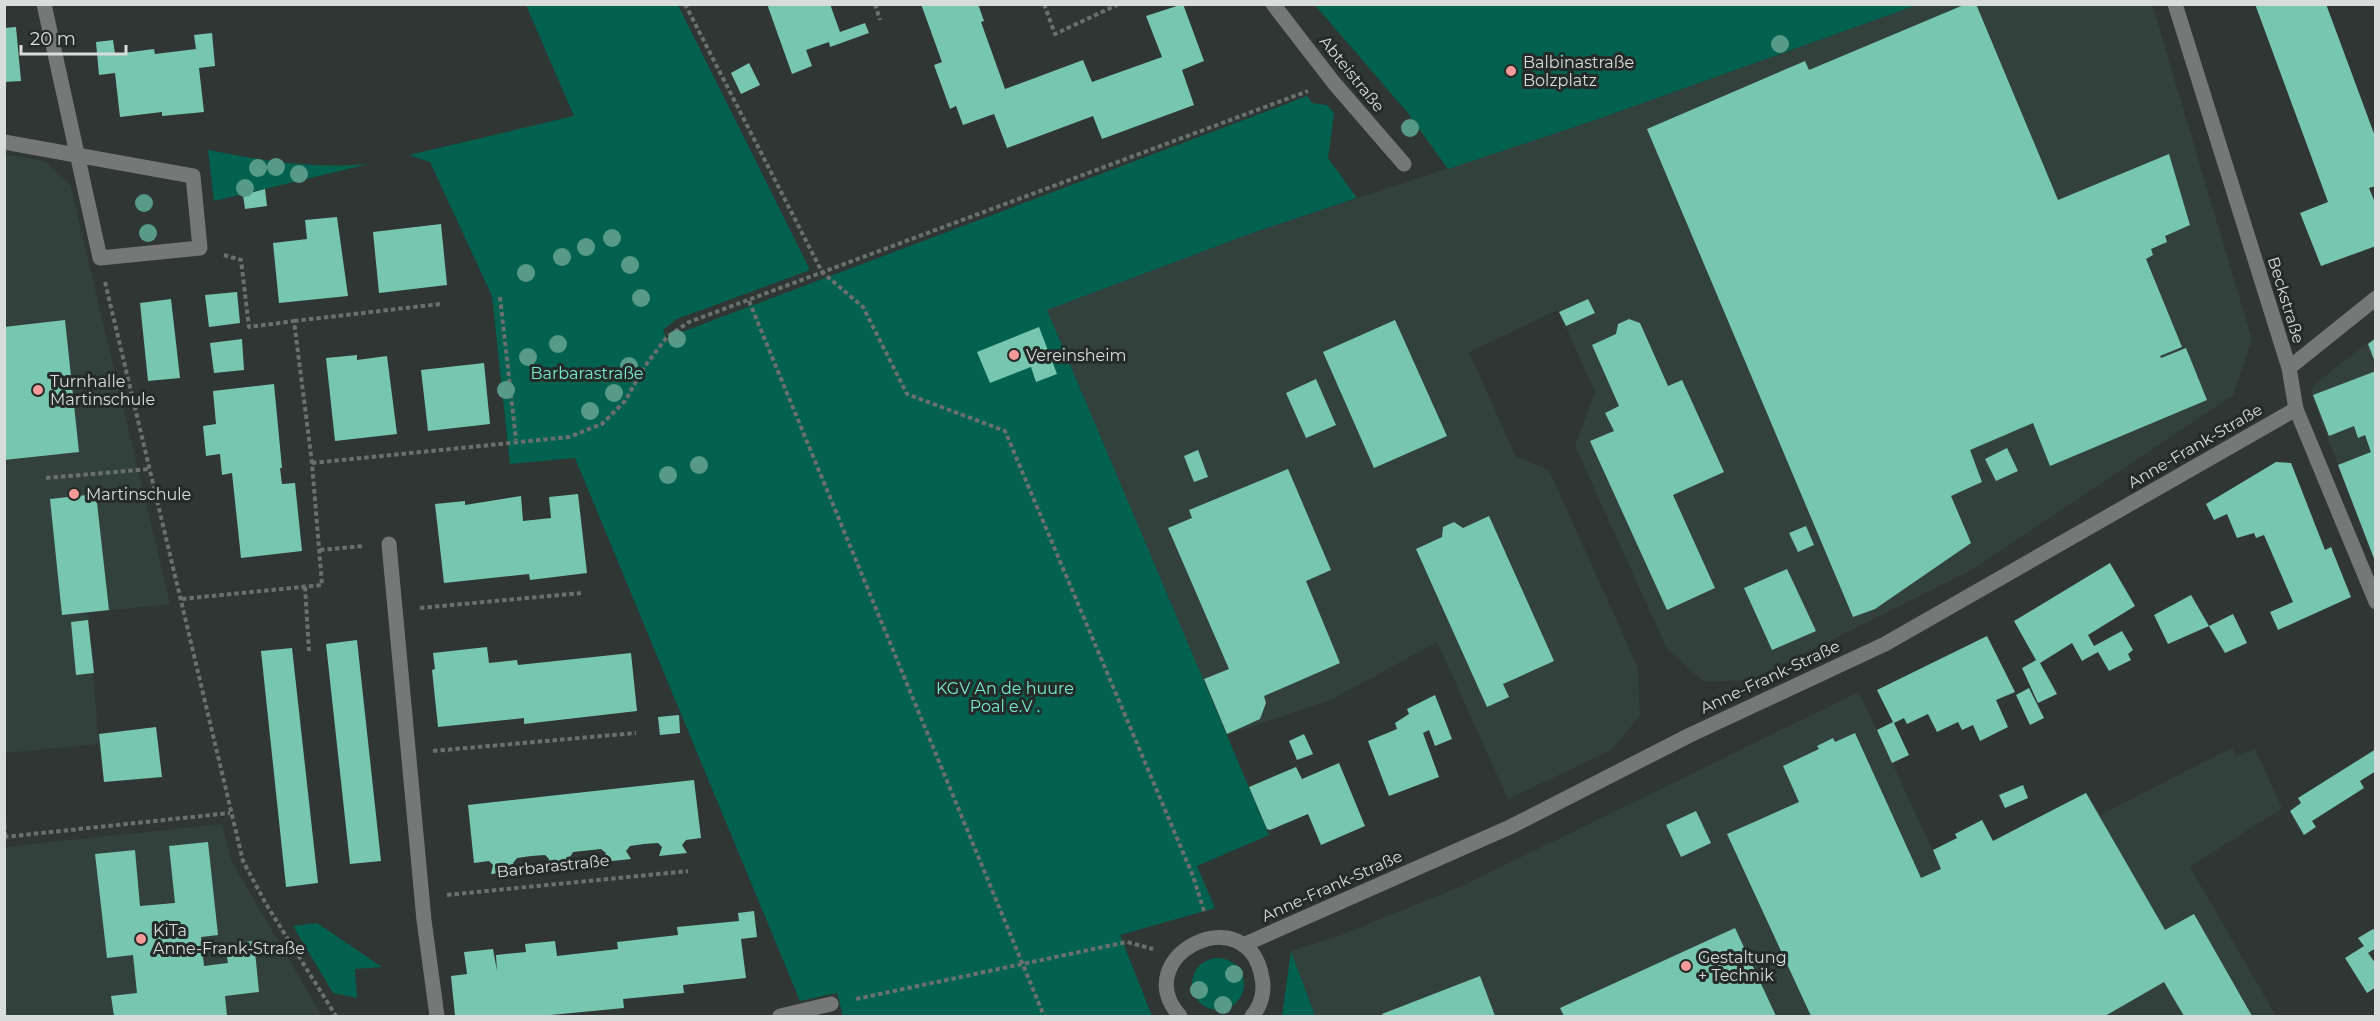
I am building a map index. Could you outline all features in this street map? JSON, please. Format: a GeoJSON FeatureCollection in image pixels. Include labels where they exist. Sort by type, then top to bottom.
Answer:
{"type":"FeatureCollection","features":[{"type":"Feature","properties":{"kind":"street"},"geometry":{"type":"LineString","coordinates":[[4,142],[77,153],[194,176],[200,248],[100,258],[77,153],[44,4]]}},
{"type":"Feature","properties":{"kind":"street","name":"Abteistraße"},"geometry":{"type":"LineString","coordinates":[[1273,4],[1334,83],[1404,164]]}},
{"type":"Feature","properties":{"kind":"street","name":"Beckstraße"},"geometry":{"type":"LineString","coordinates":[[2175,4],[2289,368],[2295,409],[2376,602]]}},
{"type":"Feature","properties":{"kind":"street"},"geometry":{"type":"LineString","coordinates":[[2289,368],[2376,298]]}},
{"type":"Feature","properties":{"kind":"street","name":"Anne-Frank-Straße"},"geometry":{"type":"LineString","coordinates":[[1243,945],[1510,827],[1689,735],[1885,644],[2295,409]]}},
{"type":"Feature","properties":{"kind":"street"},"geometry":{"type":"LineString","coordinates":[[388,544],[437,1017]]}},
{"type":"Feature","properties":{"kind":"street"},"geometry":{"type":"LineString","coordinates":[[1180,1017],[1170,998],[1167,983],[1170,969],[1177,956],[1187,946],[1212,937],[1228,939],[1243,945],[1254,956],[1261,970],[1264,985],[1261,1000],[1252,1017]]}},
{"type":"Feature","properties":{"kind":"street"},"geometry":{"type":"LineString","coordinates":[[780,1017],[831,1004]]}},
{"type":"Feature","properties":{"kind":"path"},"geometry":{"type":"LineString","coordinates":[[685,4],[822,272],[863,307],[907,394],[1005,431],[1193,876],[1212,937]]}},
{"type":"Feature","properties":{"kind":"path"},"geometry":{"type":"LineString","coordinates":[[874,4],[880,20]]}},
{"type":"Feature","properties":{"kind":"path"},"geometry":{"type":"LineString","coordinates":[[1044,4],[1055,34],[1119,4]]}},
{"type":"Feature","properties":{"kind":"path"},"geometry":{"type":"LineString","coordinates":[[312,463],[516,440],[569,437],[602,424],[625,401],[645,366],[667,337],[689,321],[749,301],[1334,83]]}},
{"type":"Feature","properties":{"kind":"path"},"geometry":{"type":"LineString","coordinates":[[200,248],[241,260],[249,327],[440,304]]}},
{"type":"Feature","properties":{"kind":"path"},"geometry":{"type":"LineString","coordinates":[[100,258],[243,861],[266,904],[336,1017]]}},
{"type":"Feature","properties":{"kind":"path"},"geometry":{"type":"LineString","coordinates":[[500,297],[516,440]]}},
{"type":"Feature","properties":{"kind":"path"},"geometry":{"type":"LineString","coordinates":[[749,301],[1044,1017]]}},
{"type":"Feature","properties":{"kind":"path"},"geometry":{"type":"LineString","coordinates":[[182,599],[322,585],[312,463],[294,321]]}},
{"type":"Feature","properties":{"kind":"path"},"geometry":{"type":"LineString","coordinates":[[46,478],[149,469]]}},
{"type":"Feature","properties":{"kind":"path"},"geometry":{"type":"LineString","coordinates":[[320,550],[388,544]]}},
{"type":"Feature","properties":{"kind":"path"},"geometry":{"type":"LineString","coordinates":[[305,587],[309,651]]}},
{"type":"Feature","properties":{"kind":"path"},"geometry":{"type":"LineString","coordinates":[[394,611],[581,594]]}},
{"type":"Feature","properties":{"kind":"path"},"geometry":{"type":"LineString","coordinates":[[408,753],[636,733]]}},
{"type":"Feature","properties":{"kind":"path"},"geometry":{"type":"LineString","coordinates":[[4,817],[5,837],[230,813]]}},
{"type":"Feature","properties":{"kind":"path","name":"Barbarastraße"},"geometry":{"type":"LineString","coordinates":[[423,898],[688,871]]}},
{"type":"Feature","properties":{"kind":"path"},"geometry":{"type":"LineString","coordinates":[[831,1004],[1126,942],[1177,956]]}},
{"type":"Feature","properties":{"kind":"shaded area"},"geometry":{"type":"Polygon","coordinates":[[[2152,4],[2252,340],[2233,395],[1973,569],[1751,680],[1704,682],[1667,649],[1575,446],[1595,392],[1558,310],[1469,352],[1516,457],[1549,470],[1638,668],[1640,716],[1611,750],[1508,799],[1437,642],[1333,699],[1226,735],[1047,310],[1252,233],[1601,118],[1917,5],[2152,4]]]}},
{"type":"Feature","properties":{"kind":"shaded area","name":"Martinschule"},"geometry":{"type":"Polygon","coordinates":[[[4,154],[44,161],[70,184],[170,604],[88,613],[99,744],[5,753],[4,154]]]}},
{"type":"Feature","properties":{"kind":"shaded area"},"geometry":{"type":"Polygon","coordinates":[[[2375,337],[2375,562],[2311,393],[2315,384],[2375,337]]]}},
{"type":"Feature","properties":{"kind":"shaded area"},"geometry":{"type":"Polygon","coordinates":[[[1859,692],[1941,868],[2086,792],[2100,815],[2232,748],[2236,756],[2255,749],[2282,808],[2190,867],[2276,1016],[1315,1016],[1291,951],[1339,936],[1462,886],[1859,692]]]}},
{"type":"Feature","properties":{"kind":"shaded area","name":"KiTa Anne-Frank-Straße"},"geometry":{"type":"Polygon","coordinates":[[[222,824],[232,862],[322,1016],[5,1016],[4,847],[222,824]]]}},
{"type":"Feature","properties":{"kind":"green space","name":"KGV An de huure Poal e.V ."},"geometry":{"type":"Polygon","coordinates":[[[526,5],[678,5],[810,270],[677,319],[663,330],[669,344],[682,332],[1307,96],[1312,103],[1327,105],[1334,113],[1328,158],[1357,198],[1252,233],[1047,310],[1269,835],[1197,866],[1215,908],[1120,935],[1152,1016],[843,1016],[837,993],[800,1001],[575,458],[510,464],[492,296],[430,162],[409,155],[574,116],[526,5]]]}},
{"type":"Feature","properties":{"kind":"green space"},"geometry":{"type":"Polygon","coordinates":[[[1315,5],[1917,5],[1601,118],[1448,169],[1407,112],[1315,5]]]}},
{"type":"Feature","properties":{"kind":"green space"},"geometry":{"type":"Polygon","coordinates":[[[208,150],[288,163],[369,164],[214,201],[208,150]]]}},
{"type":"Feature","properties":{"kind":"green space"},"geometry":{"type":"Polygon","coordinates":[[[317,923],[382,967],[355,969],[357,998],[333,993],[293,926],[317,923]]]}},
{"type":"Feature","properties":{"kind":"green space"},"geometry":{"type":"Polygon","coordinates":[[[1291,951],[1315,1016],[1282,1016],[1291,951]]]}},
{"type":"Feature","properties":{"kind":"green space"},"geometry":{"type":"Polygon","coordinates":[[[1213,958],[1223,958],[1237,965],[1244,984],[1237,1003],[1223,1010],[1213,1010],[1203,1006],[1196,999],[1192,989],[1192,979],[1196,969],[1203,962],[1213,958]]]}},
{"type":"Feature","properties":{"kind":"building"},"geometry":{"type":"Polygon","coordinates":[[[767,4],[830,4],[840,32],[865,23],[869,33],[830,47],[829,42],[806,50],[812,66],[792,74],[767,4]]]}},
{"type":"Feature","properties":{"kind":"building"},"geometry":{"type":"Polygon","coordinates":[[[921,4],[978,4],[984,21],[981,22],[1005,89],[1083,60],[1092,82],[1162,57],[1146,16],[1183,4],[1204,61],[1182,70],[1194,105],[1102,139],[1093,116],[1007,148],[994,114],[963,125],[956,106],[950,109],[934,65],[942,62],[921,4]]]}},
{"type":"Feature","properties":{"kind":"building"},"geometry":{"type":"Polygon","coordinates":[[[1966,4],[1976,4],[2058,200],[2169,154],[2190,225],[2165,236],[2167,242],[2151,249],[2153,255],[2146,259],[2182,347],[2160,356],[2161,358],[2186,348],[2207,400],[2050,466],[2033,423],[1970,450],[1982,482],[1951,496],[1971,543],[1875,609],[1853,617],[1647,129],[1805,61],[1809,70],[1966,4]]]}},
{"type":"Feature","properties":{"kind":"building"},"geometry":{"type":"Polygon","coordinates":[[[2255,4],[2326,4],[2376,139],[2376,186],[2369,188],[2376,205],[2376,246],[2321,266],[2300,213],[2328,202],[2255,4]]]}},
{"type":"Feature","properties":{"kind":"building"},"geometry":{"type":"Polygon","coordinates":[[[16,27],[21,81],[4,82],[4,28],[16,27]]]}},
{"type":"Feature","properties":{"kind":"building"},"geometry":{"type":"Polygon","coordinates":[[[212,33],[215,66],[199,68],[204,112],[162,116],[162,112],[120,117],[115,73],[99,75],[96,42],[113,40],[115,54],[154,49],[155,54],[196,49],[194,35],[212,33]]]}},
{"type":"Feature","properties":{"kind":"building"},"geometry":{"type":"Polygon","coordinates":[[[749,63],[760,85],[741,94],[731,73],[749,63]]]}},
{"type":"Feature","properties":{"kind":"building"},"geometry":{"type":"Polygon","coordinates":[[[265,189],[267,206],[245,209],[243,195],[265,189]]]}},
{"type":"Feature","properties":{"kind":"building"},"geometry":{"type":"Polygon","coordinates":[[[337,217],[348,296],[279,303],[273,243],[307,239],[305,220],[337,217]]]}},
{"type":"Feature","properties":{"kind":"building"},"geometry":{"type":"Polygon","coordinates":[[[441,224],[447,285],[379,293],[373,232],[441,224]]]}},
{"type":"Feature","properties":{"kind":"building"},"geometry":{"type":"Polygon","coordinates":[[[237,292],[240,323],[209,327],[205,295],[237,292]]]}},
{"type":"Feature","properties":{"kind":"building"},"geometry":{"type":"Polygon","coordinates":[[[171,299],[180,378],[148,381],[140,303],[171,299]]]}},
{"type":"Feature","properties":{"kind":"building"},"geometry":{"type":"Polygon","coordinates":[[[1588,299],[1595,313],[1566,326],[1559,312],[1588,299]]]}},
{"type":"Feature","properties":{"kind":"building"},"geometry":{"type":"Polygon","coordinates":[[[1629,319],[1640,323],[1668,386],[1682,380],[1724,472],[1673,495],[1715,588],[1667,610],[1590,441],[1614,431],[1605,413],[1619,406],[1592,345],[1616,334],[1618,324],[1629,319]]]}},
{"type":"Feature","properties":{"kind":"building","name":"Turnhalle Martinschule"},"geometry":{"type":"Polygon","coordinates":[[[65,320],[79,452],[4,460],[4,327],[65,320]]]}},
{"type":"Feature","properties":{"kind":"building"},"geometry":{"type":"Polygon","coordinates":[[[1395,320],[1447,436],[1374,468],[1323,352],[1395,320]]]}},
{"type":"Feature","properties":{"kind":"building","name":"Vereinsheim"},"geometry":{"type":"Polygon","coordinates":[[[1039,327],[1057,374],[1036,382],[1031,367],[990,383],[977,352],[1039,327]]]}},
{"type":"Feature","properties":{"kind":"building"},"geometry":{"type":"Polygon","coordinates":[[[2376,338],[2376,362],[2375,362],[2368,344],[2376,338]]]}},
{"type":"Feature","properties":{"kind":"building"},"geometry":{"type":"Polygon","coordinates":[[[242,339],[244,370],[214,373],[210,343],[242,339]]]}},
{"type":"Feature","properties":{"kind":"building"},"geometry":{"type":"Polygon","coordinates":[[[357,355],[357,360],[387,356],[397,434],[335,441],[326,358],[357,355]]]}},
{"type":"Feature","properties":{"kind":"building"},"geometry":{"type":"Polygon","coordinates":[[[484,363],[490,424],[428,431],[421,370],[484,363]]]}},
{"type":"Feature","properties":{"kind":"building"},"geometry":{"type":"Polygon","coordinates":[[[2376,371],[2375,561],[2338,465],[2371,452],[2365,435],[2358,438],[2354,426],[2329,436],[2313,395],[2376,371]]]}},
{"type":"Feature","properties":{"kind":"building"},"geometry":{"type":"Polygon","coordinates":[[[1316,379],[1336,425],[1306,438],[1286,393],[1316,379]]]}},
{"type":"Feature","properties":{"kind":"building"},"geometry":{"type":"Polygon","coordinates":[[[274,384],[282,484],[295,483],[302,551],[241,558],[232,473],[222,475],[220,454],[206,456],[203,426],[216,424],[213,391],[274,384]]]}},
{"type":"Feature","properties":{"kind":"building"},"geometry":{"type":"Polygon","coordinates":[[[2007,448],[2018,471],[1996,481],[1985,459],[2007,448]]]}},
{"type":"Feature","properties":{"kind":"building"},"geometry":{"type":"Polygon","coordinates":[[[1198,450],[1208,477],[1194,482],[1184,456],[1198,450]]]}},
{"type":"Feature","properties":{"kind":"building"},"geometry":{"type":"Polygon","coordinates":[[[2276,462],[2291,463],[2325,550],[2331,547],[2351,597],[2278,630],[2270,612],[2293,602],[2264,535],[2256,538],[2254,533],[2237,538],[2227,514],[2214,520],[2206,504],[2276,462]]]}},
{"type":"Feature","properties":{"kind":"building"},"geometry":{"type":"Polygon","coordinates":[[[1288,469],[1331,570],[1306,581],[1340,663],[1264,696],[1266,703],[1260,719],[1227,734],[1204,679],[1229,669],[1168,528],[1192,518],[1189,510],[1288,469]]]}},
{"type":"Feature","properties":{"kind":"building"},"geometry":{"type":"Polygon","coordinates":[[[96,494],[109,610],[62,615],[50,499],[96,494]]]}},
{"type":"Feature","properties":{"kind":"building"},"geometry":{"type":"Polygon","coordinates":[[[578,494],[587,573],[530,580],[529,574],[444,583],[435,504],[465,501],[465,505],[521,496],[523,521],[551,518],[549,497],[578,494]]]}},
{"type":"Feature","properties":{"kind":"building"},"geometry":{"type":"Polygon","coordinates":[[[1489,516],[1554,661],[1503,684],[1509,697],[1487,707],[1416,549],[1442,537],[1443,527],[1454,522],[1463,528],[1489,516]]]}},
{"type":"Feature","properties":{"kind":"building"},"geometry":{"type":"Polygon","coordinates":[[[1806,526],[1814,545],[1798,552],[1789,533],[1806,526]]]}},
{"type":"Feature","properties":{"kind":"building"},"geometry":{"type":"Polygon","coordinates":[[[2110,563],[2135,606],[2088,635],[2094,646],[2122,631],[2133,650],[2128,654],[2131,660],[2109,671],[2098,652],[2082,661],[2072,643],[2040,663],[2057,694],[2038,703],[2022,668],[2036,660],[2014,621],[2110,563]]]}},
{"type":"Feature","properties":{"kind":"building"},"geometry":{"type":"Polygon","coordinates":[[[1787,569],[1816,631],[1772,650],[1744,588],[1787,569]]]}},
{"type":"Feature","properties":{"kind":"building"},"geometry":{"type":"Polygon","coordinates":[[[2191,595],[2209,626],[2168,644],[2154,615],[2191,595]]]}},
{"type":"Feature","properties":{"kind":"building"},"geometry":{"type":"Polygon","coordinates":[[[2233,614],[2247,643],[2225,653],[2209,626],[2233,614]]]}},
{"type":"Feature","properties":{"kind":"building"},"geometry":{"type":"Polygon","coordinates":[[[88,620],[94,673],[76,675],[71,622],[88,620]]]}},
{"type":"Feature","properties":{"kind":"building"},"geometry":{"type":"Polygon","coordinates":[[[1987,636],[2015,692],[1996,700],[2008,727],[1980,741],[1973,725],[1962,730],[1958,722],[1937,732],[1928,714],[1907,724],[1904,718],[1894,723],[1909,755],[1892,763],[1877,730],[1893,722],[1877,690],[1987,636]]]}},
{"type":"Feature","properties":{"kind":"building"},"geometry":{"type":"Polygon","coordinates":[[[357,640],[381,861],[350,864],[326,644],[357,640]]]}},
{"type":"Feature","properties":{"kind":"building"},"geometry":{"type":"Polygon","coordinates":[[[487,647],[489,663],[517,660],[518,665],[631,653],[637,711],[524,724],[524,718],[438,727],[432,670],[435,669],[433,653],[487,647]]]}},
{"type":"Feature","properties":{"kind":"building"},"geometry":{"type":"Polygon","coordinates":[[[292,648],[318,883],[286,887],[261,651],[292,648]]]}},
{"type":"Feature","properties":{"kind":"building"},"geometry":{"type":"Polygon","coordinates":[[[2029,688],[2044,718],[2030,725],[2016,695],[2029,688]]]}},
{"type":"Feature","properties":{"kind":"building"},"geometry":{"type":"Polygon","coordinates":[[[1435,695],[1452,739],[1435,746],[1429,730],[1423,733],[1439,777],[1389,796],[1368,741],[1397,729],[1395,723],[1409,714],[1407,709],[1435,695]]]}},
{"type":"Feature","properties":{"kind":"building"},"geometry":{"type":"Polygon","coordinates":[[[679,715],[680,733],[660,735],[658,717],[679,715]]]}},
{"type":"Feature","properties":{"kind":"building"},"geometry":{"type":"Polygon","coordinates":[[[156,727],[162,777],[104,782],[99,734],[156,727]]]}},
{"type":"Feature","properties":{"kind":"building"},"geometry":{"type":"Polygon","coordinates":[[[1855,733],[1921,878],[1941,869],[1933,850],[1957,838],[1955,834],[1982,820],[1993,841],[2086,793],[2165,930],[2194,914],[2252,1016],[2184,1016],[2164,982],[2105,1016],[1811,1016],[1727,834],[1799,802],[1783,766],[1819,749],[1817,746],[1833,738],[1835,742],[1855,733]]]}},
{"type":"Feature","properties":{"kind":"building"},"geometry":{"type":"Polygon","coordinates":[[[1304,734],[1313,754],[1297,760],[1289,741],[1304,734]]]}},
{"type":"Feature","properties":{"kind":"building"},"geometry":{"type":"Polygon","coordinates":[[[2376,749],[2376,771],[2360,781],[2364,788],[2312,821],[2316,827],[2304,835],[2290,811],[2301,803],[2298,798],[2376,749]]]}},
{"type":"Feature","properties":{"kind":"building"},"geometry":{"type":"Polygon","coordinates":[[[1339,763],[1365,826],[1321,845],[1308,814],[1270,830],[1267,829],[1249,787],[1296,767],[1302,779],[1339,763]]]}},
{"type":"Feature","properties":{"kind":"building"},"geometry":{"type":"Polygon","coordinates":[[[694,780],[701,838],[686,840],[682,845],[687,853],[659,856],[662,847],[658,843],[644,844],[630,846],[626,851],[631,859],[603,862],[606,853],[601,849],[573,852],[570,857],[575,865],[547,868],[549,859],[545,855],[531,856],[517,858],[513,863],[518,871],[491,874],[493,865],[489,861],[474,863],[468,805],[694,780]]]}},
{"type":"Feature","properties":{"kind":"building"},"geometry":{"type":"Polygon","coordinates":[[[2023,785],[2028,798],[2005,808],[1999,795],[2023,785]]]}},
{"type":"Feature","properties":{"kind":"building"},"geometry":{"type":"Polygon","coordinates":[[[1696,811],[1711,843],[1681,857],[1666,825],[1696,811]]]}},
{"type":"Feature","properties":{"kind":"building"},"geometry":{"type":"Polygon","coordinates":[[[208,842],[218,935],[201,937],[204,966],[228,963],[225,944],[254,941],[259,992],[225,996],[227,1016],[114,1016],[111,996],[137,993],[133,955],[107,958],[95,854],[135,850],[140,906],[175,903],[169,846],[208,842]]]}},
{"type":"Feature","properties":{"kind":"building"},"geometry":{"type":"Polygon","coordinates":[[[754,911],[757,937],[741,939],[746,978],[683,985],[684,993],[623,999],[624,1008],[540,1016],[455,1016],[451,976],[467,974],[464,952],[493,949],[497,971],[496,955],[526,952],[525,944],[555,941],[557,956],[618,949],[617,942],[678,935],[677,927],[739,921],[738,913],[754,911]]]}},
{"type":"Feature","properties":{"kind":"building"},"geometry":{"type":"Polygon","coordinates":[[[1735,928],[1776,1016],[1564,1016],[1560,1008],[1735,928]]]}},
{"type":"Feature","properties":{"kind":"building"},"geometry":{"type":"Polygon","coordinates":[[[2373,929],[2376,933],[2376,948],[2368,953],[2376,964],[2376,987],[2367,993],[2345,958],[2364,946],[2358,938],[2373,929]]]}},
{"type":"Feature","properties":{"kind":"building"},"geometry":{"type":"Polygon","coordinates":[[[1480,976],[1495,1016],[1383,1016],[1382,1014],[1480,976]]]}},
{"type":"Feature","properties":{"kind":"place","name":"Balbinastraße Bolzplatz"},"geometry":{"type":"Point","coordinates":[1511,71]}},
{"type":"Feature","properties":{"kind":"place","name":"Vereinsheim"},"geometry":{"type":"Point","coordinates":[1014,355]}},
{"type":"Feature","properties":{"kind":"place","name":"Turnhalle Martinschule"},"geometry":{"type":"Point","coordinates":[38,390]}},
{"type":"Feature","properties":{"kind":"place","name":"Martinschule"},"geometry":{"type":"Point","coordinates":[74,494]}},
{"type":"Feature","properties":{"kind":"place","name":"KiTa Anne-Frank-Straße"},"geometry":{"type":"Point","coordinates":[141,939]}},
{"type":"Feature","properties":{"kind":"place","name":"Gestaltung + Technik"},"geometry":{"type":"Point","coordinates":[1686,966]}}]}
